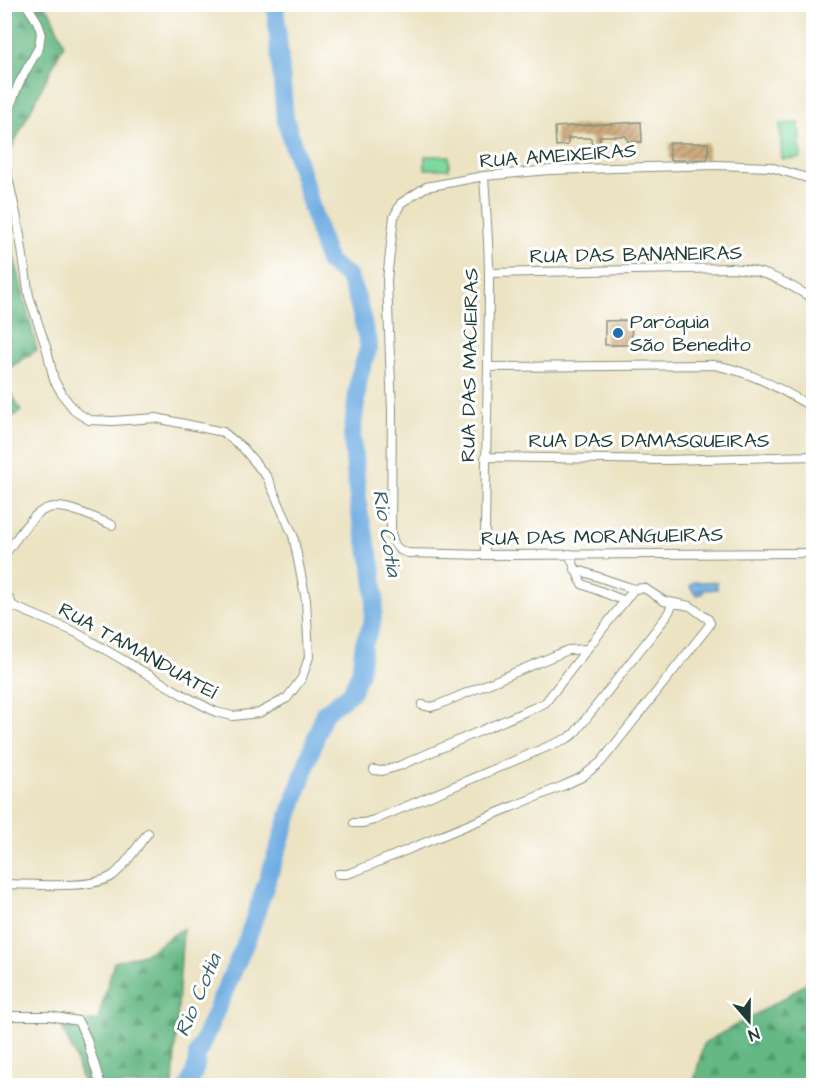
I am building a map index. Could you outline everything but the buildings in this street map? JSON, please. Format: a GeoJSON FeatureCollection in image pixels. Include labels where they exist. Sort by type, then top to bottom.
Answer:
{"type":"FeatureCollection","features":[{"type":"Feature","properties":{"kind":"street"},"geometry":{"type":"LineString","coordinates":[[4,122],[19,83],[39,47],[41,32],[26,4]]}},
{"type":"Feature","properties":{"kind":"street","name":"RUA TAMANDUATEÍ"},"geometry":{"type":"LineString","coordinates":[[4,159],[18,223],[29,296],[47,350],[54,380],[64,397],[76,412],[89,420],[113,422],[156,418],[223,432],[243,448],[267,477],[293,535],[306,600],[309,657],[302,678],[287,698],[259,713],[233,716],[216,712],[185,696],[75,632],[9,608]]}},
{"type":"Feature","properties":{"kind":"street","name":"RUA AMEIXEIRAS"},"geometry":{"type":"LineString","coordinates":[[394,545],[391,532],[392,411],[387,280],[394,217],[401,204],[426,188],[484,176],[549,170],[716,165],[770,167],[813,180]]}},
{"type":"Feature","properties":{"kind":"street","name":"RUA DAS MACIEIRAS"},"geometry":{"type":"LineString","coordinates":[[484,176],[489,273],[484,457],[485,555]]}},
{"type":"Feature","properties":{"kind":"street","name":"RUA DAS BANANEIRAS"},"geometry":{"type":"LineString","coordinates":[[489,273],[732,268],[771,274],[813,299]]}},
{"type":"Feature","properties":{"kind":"street"},"geometry":{"type":"LineString","coordinates":[[488,367],[714,365],[760,377],[813,408]]}},
{"type":"Feature","properties":{"kind":"street","name":"RUA DAS DAMASQUEIRAS"},"geometry":{"type":"LineString","coordinates":[[484,457],[666,460],[813,456]]}},
{"type":"Feature","properties":{"kind":"street"},"geometry":{"type":"LineString","coordinates":[[4,556],[32,517],[45,508],[62,506],[112,525]]}},
{"type":"Feature","properties":{"kind":"street","name":"RUA DAS MORANGUEIRAS"},"geometry":{"type":"LineString","coordinates":[[394,545],[400,551],[408,553],[485,555],[813,553]]}},
{"type":"Feature","properties":{"kind":"street"},"geometry":{"type":"LineString","coordinates":[[569,554],[582,584],[626,601]]}},
{"type":"Feature","properties":{"kind":"street"},"geometry":{"type":"LineString","coordinates":[[338,874],[347,874],[366,867],[565,785],[592,770],[611,751],[710,623],[690,606],[673,604],[644,588],[634,589],[575,568]]}},
{"type":"Feature","properties":{"kind":"street"},"geometry":{"type":"LineString","coordinates":[[604,592],[608,579]]}},
{"type":"Feature","properties":{"kind":"street"},"geometry":{"type":"LineString","coordinates":[[374,770],[391,769],[537,708],[552,695],[634,589]]}},
{"type":"Feature","properties":{"kind":"street"},"geometry":{"type":"LineString","coordinates":[[4,590],[9,608]]}},
{"type":"Feature","properties":{"kind":"street"},"geometry":{"type":"LineString","coordinates":[[354,823],[374,820],[574,734],[666,617],[673,604]]}},
{"type":"Feature","properties":{"kind":"street"},"geometry":{"type":"LineString","coordinates":[[422,705],[431,707],[438,705],[568,650],[586,649]]}},
{"type":"Feature","properties":{"kind":"street"},"geometry":{"type":"LineString","coordinates":[[4,884],[73,885],[104,880],[118,870],[148,833]]}},
{"type":"Feature","properties":{"kind":"street"},"geometry":{"type":"LineString","coordinates":[[4,1016],[50,1016],[78,1021],[86,1037],[101,1086]]}},
{"type":"Feature","properties":{"kind":"green space"},"geometry":{"type":"Polygon","coordinates":[[[5,5],[44,5],[50,12],[64,44],[5,161],[5,5]]]}},
{"type":"Feature","properties":{"kind":"green space"},"geometry":{"type":"Polygon","coordinates":[[[799,123],[801,158],[782,159],[780,124],[799,123]]]}},
{"type":"Feature","properties":{"kind":"green space"},"geometry":{"type":"Polygon","coordinates":[[[425,156],[449,156],[449,169],[425,169],[425,156]]]}},
{"type":"Feature","properties":{"kind":"green space"},"geometry":{"type":"Polygon","coordinates":[[[4,214],[37,350],[5,371],[4,371],[4,214]]]}},
{"type":"Feature","properties":{"kind":"green space"},"geometry":{"type":"Polygon","coordinates":[[[4,380],[21,411],[5,422],[4,422],[4,380]]]}},
{"type":"Feature","properties":{"kind":"green space"},"geometry":{"type":"Polygon","coordinates":[[[183,928],[173,1085],[83,1085],[74,1054],[61,1025],[98,1020],[114,962],[147,953],[183,928]]]}},
{"type":"Feature","properties":{"kind":"green space"},"geometry":{"type":"Polygon","coordinates":[[[813,978],[813,1085],[693,1085],[704,1043],[786,997],[813,978]]]}},
{"type":"Feature","properties":{"kind":"water"},"geometry":{"type":"Polygon","coordinates":[[[694,582],[717,582],[717,589],[704,590],[702,594],[696,595],[690,586],[694,582]]]}},
{"type":"Feature","properties":{"kind":"waterway","name":"Rio Cotia"},"geometry":{"type":"LineString","coordinates":[[189,1086],[196,1067],[197,1055],[248,937],[324,713],[351,693],[360,672],[364,643],[372,624],[375,598],[372,566],[359,511],[352,436],[359,377],[369,347],[357,298],[348,276],[328,262],[285,118],[275,4]]}},
{"type":"Feature","properties":{"kind":"place","name":"Paróquia São Benedito"},"geometry":{"type":"Point","coordinates":[618,333]}}]}
